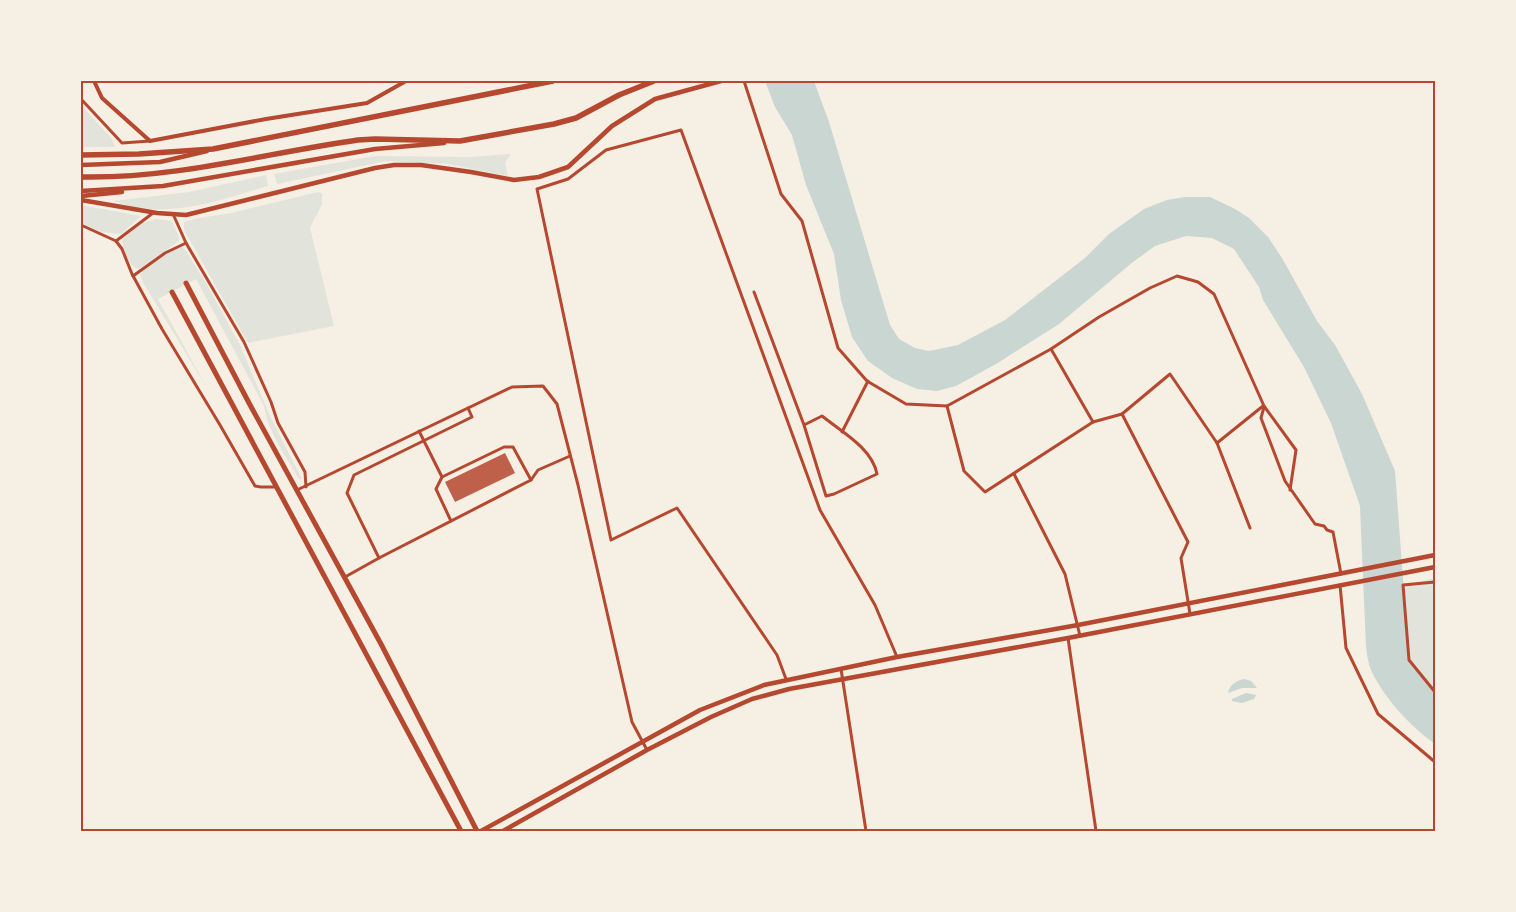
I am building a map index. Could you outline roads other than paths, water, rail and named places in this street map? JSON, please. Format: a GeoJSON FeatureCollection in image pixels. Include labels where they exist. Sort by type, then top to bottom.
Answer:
{"type":"FeatureCollection","features":[{"type":"Feature","properties":{"kind":"highway"},"geometry":{"type":"LineString","coordinates":[[81,155],[213,150],[552,81]]}},
{"type":"Feature","properties":{"kind":"highway"},"geometry":{"type":"LineString","coordinates":[[81,178],[122,177],[178,170],[358,140],[460,141],[554,124],[576,118],[619,95],[654,81]]}},
{"type":"Feature","properties":{"kind":"main road"},"geometry":{"type":"LineString","coordinates":[[81,198],[154,213],[186,215],[394,165],[421,165],[514,180],[539,177],[568,167],[612,126],[655,99],[721,81]]}},
{"type":"Feature","properties":{"kind":"main road"},"geometry":{"type":"LineString","coordinates":[[81,198],[193,182],[375,149],[460,141]]}},
{"type":"Feature","properties":{"kind":"main road"},"geometry":{"type":"LineString","coordinates":[[81,165],[160,162],[213,150]]}},
{"type":"Feature","properties":{"kind":"main road"},"geometry":{"type":"LineString","coordinates":[[81,191],[142,188]]}},
{"type":"Feature","properties":{"kind":"main road"},"geometry":{"type":"LineString","coordinates":[[186,283],[345,577],[477,831]]}},
{"type":"Feature","properties":{"kind":"main road"},"geometry":{"type":"LineString","coordinates":[[172,292],[461,831]]}},
{"type":"Feature","properties":{"kind":"main road"},"geometry":{"type":"LineString","coordinates":[[481,831],[641,741],[708,706],[786,679],[1078,625],[1435,555]]}},
{"type":"Feature","properties":{"kind":"main road"},"geometry":{"type":"LineString","coordinates":[[503,831],[711,716],[752,700],[789,689],[1080,636],[1435,567]]}},
{"type":"Feature","properties":{"kind":"street"},"geometry":{"type":"LineString","coordinates":[[94,81],[102,98],[150,141]]}},
{"type":"Feature","properties":{"kind":"street"},"geometry":{"type":"LineString","coordinates":[[81,99],[122,143],[150,141],[266,119],[367,103],[406,81]]}},
{"type":"Feature","properties":{"kind":"street"},"geometry":{"type":"LineString","coordinates":[[744,81],[781,194],[802,221],[838,348],[868,381],[906,404],[947,406],[1051,349],[1100,317],[1150,288],[1177,276],[1198,282],[1214,294],[1264,406],[1296,450],[1290,490]]}},
{"type":"Feature","properties":{"kind":"street"},"geometry":{"type":"LineString","coordinates":[[786,679],[777,655],[677,508],[611,540],[537,189],[568,179],[606,150],[681,130],[820,510],[875,605],[897,657]]}},
{"type":"Feature","properties":{"kind":"street"},"geometry":{"type":"LineString","coordinates":[[116,241],[154,213]]}},
{"type":"Feature","properties":{"kind":"street"},"geometry":{"type":"LineString","coordinates":[[173,214],[186,243],[244,342],[271,402],[278,423],[305,472],[306,486]]}},
{"type":"Feature","properties":{"kind":"street"},"geometry":{"type":"LineString","coordinates":[[81,225],[116,241],[122,249],[133,276],[162,329],[256,486],[277,487]]}},
{"type":"Feature","properties":{"kind":"street"},"geometry":{"type":"LineString","coordinates":[[133,276],[165,253],[186,243]]}},
{"type":"Feature","properties":{"kind":"street"},"geometry":{"type":"LineString","coordinates":[[754,292],[804,424],[826,496],[876,474],[875,464],[861,446],[822,416],[804,424]]}},
{"type":"Feature","properties":{"kind":"street"},"geometry":{"type":"LineString","coordinates":[[1051,349],[1093,422]]}},
{"type":"Feature","properties":{"kind":"street"},"geometry":{"type":"LineString","coordinates":[[947,406],[964,471],[984,492],[1093,422],[1122,414],[1170,374],[1217,443],[1250,528]]}},
{"type":"Feature","properties":{"kind":"street"},"geometry":{"type":"LineString","coordinates":[[842,432],[868,381]]}},
{"type":"Feature","properties":{"kind":"street"},"geometry":{"type":"LineString","coordinates":[[297,490],[512,387],[543,386],[557,404],[632,722],[647,750]]}},
{"type":"Feature","properties":{"kind":"street"},"geometry":{"type":"LineString","coordinates":[[1217,443],[1264,406]]}},
{"type":"Feature","properties":{"kind":"street"},"geometry":{"type":"LineString","coordinates":[[1264,406],[1262,418],[1285,482],[1315,524],[1324,526],[1327,530],[1333,532],[1341,574]]}},
{"type":"Feature","properties":{"kind":"street"},"geometry":{"type":"LineString","coordinates":[[379,558],[347,493],[354,475],[472,417],[468,408]]}},
{"type":"Feature","properties":{"kind":"street"},"geometry":{"type":"LineString","coordinates":[[1122,414],[1188,542],[1181,558],[1190,614]]}},
{"type":"Feature","properties":{"kind":"street"},"geometry":{"type":"LineString","coordinates":[[419,431],[442,477]]}},
{"type":"Feature","properties":{"kind":"street"},"geometry":{"type":"LineString","coordinates":[[451,521],[436,489],[442,477],[504,447],[513,448],[531,480]]}},
{"type":"Feature","properties":{"kind":"street"},"geometry":{"type":"LineString","coordinates":[[345,577],[531,480],[538,470],[570,456]]}},
{"type":"Feature","properties":{"kind":"street"},"geometry":{"type":"LineString","coordinates":[[1014,474],[1065,574],[1080,636]]}},
{"type":"Feature","properties":{"kind":"street"},"geometry":{"type":"LineString","coordinates":[[1435,582],[1403,585],[1409,660],[1435,692]]}},
{"type":"Feature","properties":{"kind":"street"},"geometry":{"type":"LineString","coordinates":[[1340,585],[1346,648],[1378,714],[1435,762]]}},
{"type":"Feature","properties":{"kind":"street"},"geometry":{"type":"LineString","coordinates":[[1068,638],[1096,831]]}},
{"type":"Feature","properties":{"kind":"street"},"geometry":{"type":"LineString","coordinates":[[841,669],[866,831]]}}]}
